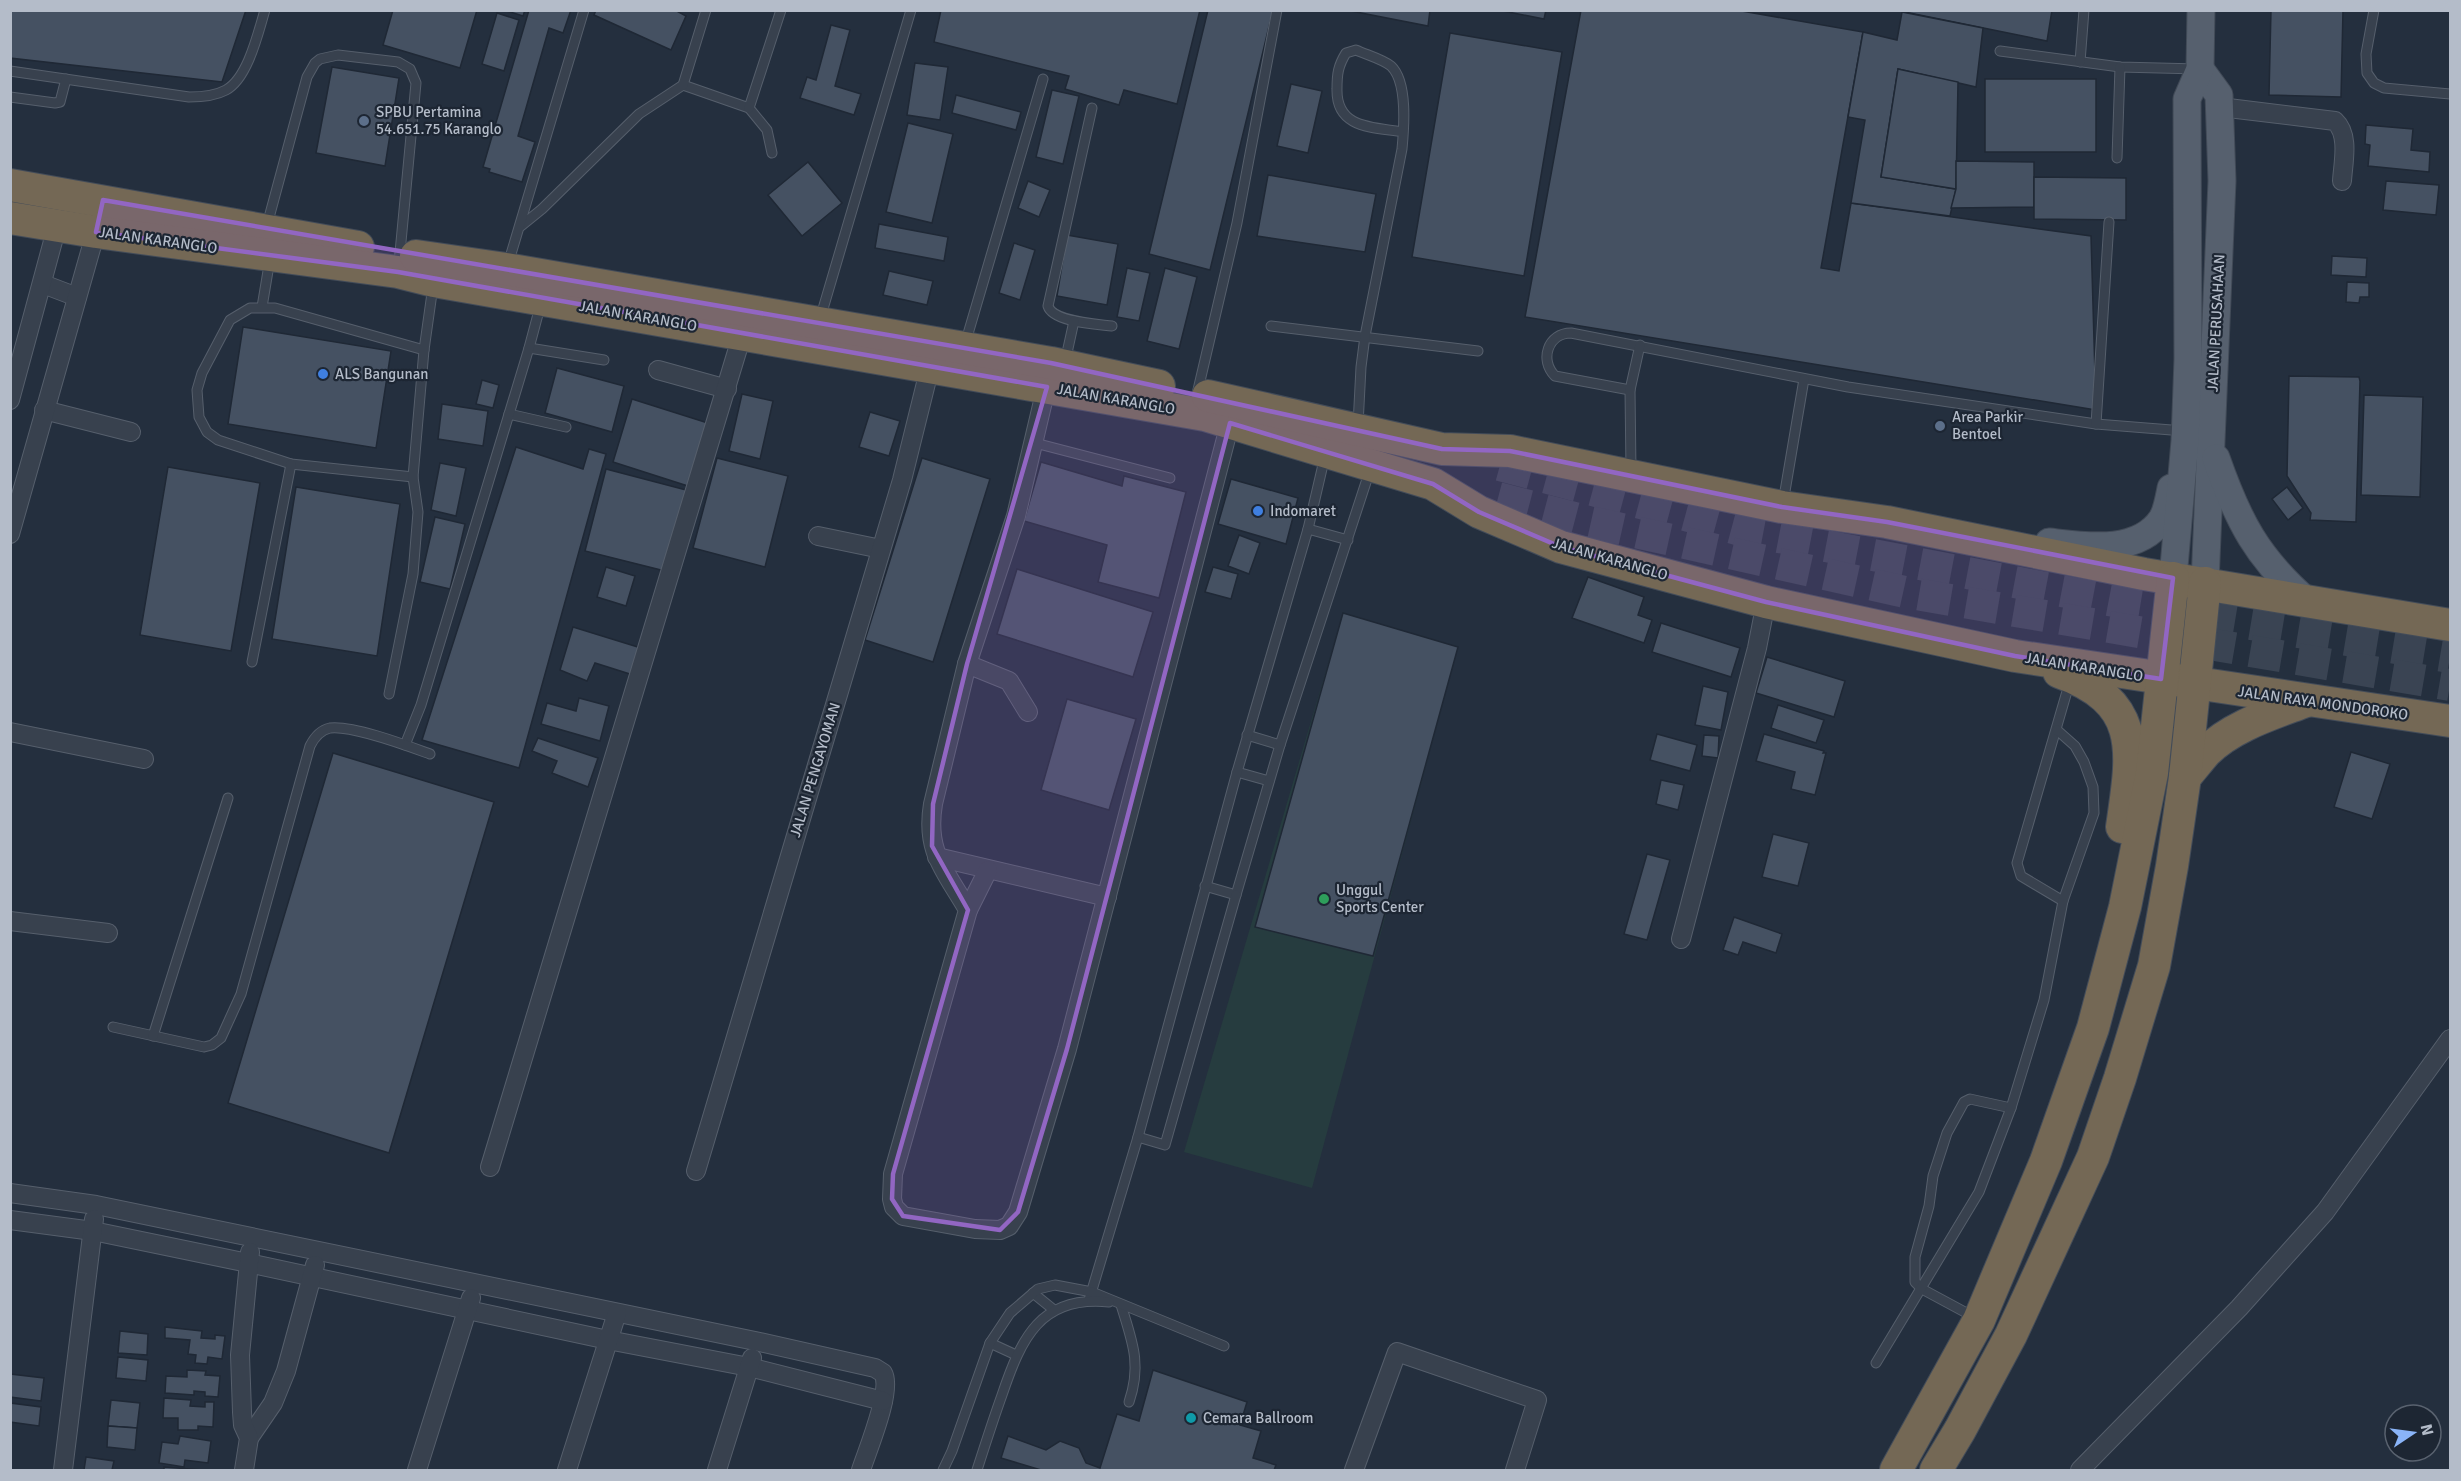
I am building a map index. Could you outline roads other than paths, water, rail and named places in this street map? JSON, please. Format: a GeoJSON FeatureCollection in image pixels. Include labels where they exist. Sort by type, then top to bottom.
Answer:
{"type":"FeatureCollection","features":[{"type":"Feature","properties":{"kind":"highway","name":"JALAN KARANGLO"},"geometry":{"type":"LineString","coordinates":[[10,185],[103,200],[268,243]]}},
{"type":"Feature","properties":{"kind":"highway","name":"JALAN KARANGLO"},"geometry":{"type":"LineString","coordinates":[[10,218],[96,232],[268,243],[399,263],[542,299],[930,367],[1054,372],[1197,394],[1442,449],[1510,451],[1782,507],[1887,522],[2205,583]]}},
{"type":"Feature","properties":{"kind":"highway","name":"JALAN KARANGLO"},"geometry":{"type":"LineString","coordinates":[[435,271],[506,270],[963,348],[1326,450],[1433,484],[1479,512],[1561,547],[1766,602],[2015,656],[2195,684]]}},
{"type":"Feature","properties":{"kind":"highway"},"geometry":{"type":"LineString","coordinates":[[1442,449],[1500,465]]}},
{"type":"Feature","properties":{"kind":"highway"},"geometry":{"type":"LineString","coordinates":[[1433,484],[1498,498]]}},
{"type":"Feature","properties":{"kind":"highway"},"geometry":{"type":"LineString","coordinates":[[1970,1314],[2046,1161],[2093,1028],[2125,907],[2152,773],[2173,578]]}},
{"type":"Feature","properties":{"kind":"highway"},"geometry":{"type":"LineString","coordinates":[[1936,1470],[1966,1421],[2011,1335],[2093,1157],[2154,966],[2185,777],[2205,583],[2451,625]]}},
{"type":"Feature","properties":{"kind":"highway"},"geometry":{"type":"LineString","coordinates":[[1896,1470],[1934,1404],[2059,1083],[2082,1017],[2115,880],[2129,767],[2126,729],[2118,711],[2106,698],[2071,676],[2015,656]]}},
{"type":"Feature","properties":{"kind":"highway","name":"JALAN RAYA MONDOROKO"},"geometry":{"type":"LineString","coordinates":[[2195,684],[2451,721]]}},
{"type":"Feature","properties":{"kind":"highway"},"geometry":{"type":"LineString","coordinates":[[2185,777],[2206,752],[2219,741],[2252,722],[2306,701]]}},
{"type":"Feature","properties":{"kind":"main road","name":"JALAN PERUSAHAAN"},"geometry":{"type":"LineString","coordinates":[[2201,10],[2200,69],[2187,99],[2188,359],[2205,583]]}},
{"type":"Feature","properties":{"kind":"main road","name":"JALAN PERUSAHAAN"},"geometry":{"type":"LineString","coordinates":[[2173,578],[2194,438],[2222,181],[2219,95],[2200,69]]}},
{"type":"Feature","properties":{"kind":"main road"},"geometry":{"type":"LineString","coordinates":[[1887,522],[2097,547],[2133,540],[2154,529],[2163,518],[2194,438]]}},
{"type":"Feature","properties":{"kind":"main road"},"geometry":{"type":"LineString","coordinates":[[2194,438],[2249,535],[2277,573],[2308,602]]}},
{"type":"Feature","properties":{"kind":"street"},"geometry":{"type":"LineString","coordinates":[[2220,107],[2335,121],[2341,128],[2344,138],[2342,181]]}},
{"type":"Feature","properties":{"kind":"street"},"geometry":{"type":"LineString","coordinates":[[10,400],[43,285],[64,194]]}},
{"type":"Feature","properties":{"kind":"street"},"geometry":{"type":"LineString","coordinates":[[10,534],[96,232],[103,200]]}},
{"type":"Feature","properties":{"kind":"street"},"geometry":{"type":"LineString","coordinates":[[43,285],[77,297]]}},
{"type":"Feature","properties":{"kind":"street"},"geometry":{"type":"LineString","coordinates":[[490,1167],[742,335]]}},
{"type":"Feature","properties":{"kind":"street","name":"JALAN PENGAYOMAN"},"geometry":{"type":"LineString","coordinates":[[696,1171],[903,480],[930,367]]}},
{"type":"Feature","properties":{"kind":"street"},"geometry":{"type":"LineString","coordinates":[[658,370],[727,389]]}},
{"type":"Feature","properties":{"kind":"street"},"geometry":{"type":"LineString","coordinates":[[968,910],[932,846],[930,823],[967,664],[1016,516],[1054,372]]}},
{"type":"Feature","properties":{"kind":"street"},"geometry":{"type":"LineString","coordinates":[[44,410],[130,432]]}},
{"type":"Feature","properties":{"kind":"street"},"geometry":{"type":"LineString","coordinates":[[988,870],[968,910],[893,1174],[891,1198],[894,1207],[903,1215],[975,1228],[1000,1230],[1009,1226],[1018,1212],[1067,1049],[1230,423]]}},
{"type":"Feature","properties":{"kind":"street"},"geometry":{"type":"LineString","coordinates":[[818,536],[881,549]]}},
{"type":"Feature","properties":{"kind":"street"},"geometry":{"type":"LineString","coordinates":[[1681,939],[1757,648],[1766,602]]}},
{"type":"Feature","properties":{"kind":"street"},"geometry":{"type":"LineString","coordinates":[[967,664],[1009,681],[1028,711]]}},
{"type":"Feature","properties":{"kind":"street"},"geometry":{"type":"LineString","coordinates":[[10,732],[144,759]]}},
{"type":"Feature","properties":{"kind":"street"},"geometry":{"type":"LineString","coordinates":[[937,857],[1107,897]]}},
{"type":"Feature","properties":{"kind":"street"},"geometry":{"type":"LineString","coordinates":[[10,921],[108,933]]}},
{"type":"Feature","properties":{"kind":"street"},"geometry":{"type":"LineString","coordinates":[[2080,1470],[2239,1308],[2325,1212],[2451,1039]]}},
{"type":"Feature","properties":{"kind":"street"},"geometry":{"type":"LineString","coordinates":[[10,1193],[96,1205],[755,1341],[875,1368],[886,1378],[883,1401],[861,1470]]}},
{"type":"Feature","properties":{"kind":"street"},"geometry":{"type":"LineString","coordinates":[[63,1470],[96,1205]]}},
{"type":"Feature","properties":{"kind":"street"},"geometry":{"type":"LineString","coordinates":[[10,1220],[93,1231],[248,1263],[608,1340],[749,1367],[883,1401]]}},
{"type":"Feature","properties":{"kind":"street"},"geometry":{"type":"LineString","coordinates":[[249,1438],[243,1425],[239,1389],[248,1263],[253,1239]]}},
{"type":"Feature","properties":{"kind":"street"},"geometry":{"type":"LineString","coordinates":[[244,1470],[249,1438],[273,1403],[286,1371],[313,1277],[317,1252]]}},
{"type":"Feature","properties":{"kind":"street"},"geometry":{"type":"LineString","coordinates":[[417,1470],[475,1284]]}},
{"type":"Feature","properties":{"kind":"street"},"geometry":{"type":"LineString","coordinates":[[567,1470],[618,1313]]}},
{"type":"Feature","properties":{"kind":"street"},"geometry":{"type":"LineString","coordinates":[[717,1470],[755,1341]]}},
{"type":"Feature","properties":{"kind":"street"},"geometry":{"type":"LineString","coordinates":[[1354,1470],[1397,1352],[1537,1400],[1515,1470]]}},
{"type":"Feature","properties":{"kind":"lane"},"geometry":{"type":"LineString","coordinates":[[10,71],[189,97],[216,94],[227,90],[240,77],[252,50],[265,10]]}},
{"type":"Feature","properties":{"kind":"lane"},"geometry":{"type":"LineString","coordinates":[[506,270],[521,226],[541,147],[584,10]]}},
{"type":"Feature","properties":{"kind":"lane"},"geometry":{"type":"LineString","coordinates":[[521,226],[542,209],[639,114],[683,85],[706,10]]}},
{"type":"Feature","properties":{"kind":"lane"},"geometry":{"type":"LineString","coordinates":[[749,108],[781,10]]}},
{"type":"Feature","properties":{"kind":"lane"},"geometry":{"type":"LineString","coordinates":[[819,323],[911,10]]}},
{"type":"Feature","properties":{"kind":"lane"},"geometry":{"type":"LineString","coordinates":[[1197,394],[1237,223],[1277,10]]}},
{"type":"Feature","properties":{"kind":"lane"},"geometry":{"type":"LineString","coordinates":[[2080,62],[2084,10]]}},
{"type":"Feature","properties":{"kind":"lane"},"geometry":{"type":"LineString","coordinates":[[2374,10],[2366,54],[2367,73],[2374,82],[2384,88],[2451,94]]}},
{"type":"Feature","properties":{"kind":"lane"},"geometry":{"type":"LineString","coordinates":[[1358,429],[1365,336],[1402,149],[1403,132],[1402,96],[1395,72],[1384,62],[1356,50],[1346,53],[1337,68],[1336,98],[1341,113],[1352,121],[1403,132]]}},
{"type":"Feature","properties":{"kind":"lane"},"geometry":{"type":"LineString","coordinates":[[2000,51],[2120,67],[2200,69]]}},
{"type":"Feature","properties":{"kind":"lane"},"geometry":{"type":"LineString","coordinates":[[262,307],[268,281],[268,243],[307,77],[315,63],[326,56],[338,55],[398,62],[410,69],[416,83],[399,263]]}},
{"type":"Feature","properties":{"kind":"lane"},"geometry":{"type":"LineString","coordinates":[[2117,158],[2120,67]]}},
{"type":"Feature","properties":{"kind":"lane"},"geometry":{"type":"LineString","coordinates":[[10,97],[60,102],[66,79]]}},
{"type":"Feature","properties":{"kind":"lane"},"geometry":{"type":"LineString","coordinates":[[963,348],[1043,79]]}},
{"type":"Feature","properties":{"kind":"lane"},"geometry":{"type":"LineString","coordinates":[[683,85],[749,108],[766,130],[772,153]]}},
{"type":"Feature","properties":{"kind":"lane"},"geometry":{"type":"LineString","coordinates":[[1092,108],[1048,302],[1050,311],[1074,321],[1112,326]]}},
{"type":"Feature","properties":{"kind":"lane"},"geometry":{"type":"LineString","coordinates":[[2096,424],[2109,222]]}},
{"type":"Feature","properties":{"kind":"lane"},"geometry":{"type":"LineString","coordinates":[[389,694],[413,574],[418,512],[414,477],[424,350],[435,271]]}},
{"type":"Feature","properties":{"kind":"lane"},"geometry":{"type":"LineString","coordinates":[[405,745],[421,705],[530,348],[542,299]]}},
{"type":"Feature","properties":{"kind":"lane"},"geometry":{"type":"LineString","coordinates":[[414,477],[291,464],[218,440],[202,425],[197,411],[197,390],[202,373],[230,320],[242,311],[262,307],[275,308],[424,350]]}},
{"type":"Feature","properties":{"kind":"lane"},"geometry":{"type":"LineString","coordinates":[[1054,372],[1074,321]]}},
{"type":"Feature","properties":{"kind":"lane"},"geometry":{"type":"LineString","coordinates":[[1271,326],[1478,351]]}},
{"type":"Feature","properties":{"kind":"lane"},"geometry":{"type":"LineString","coordinates":[[1630,390],[1555,376],[1549,369],[1547,361],[1549,345],[1556,336],[1571,333],[1804,379],[2194,438]]}},
{"type":"Feature","properties":{"kind":"lane"},"geometry":{"type":"LineString","coordinates":[[1631,477],[1630,390],[1640,345]]}},
{"type":"Feature","properties":{"kind":"lane"},"geometry":{"type":"LineString","coordinates":[[530,348],[604,360]]}},
{"type":"Feature","properties":{"kind":"lane"},"geometry":{"type":"LineString","coordinates":[[1782,507],[1804,379]]}},
{"type":"Feature","properties":{"kind":"lane"},"geometry":{"type":"LineString","coordinates":[[509,414],[566,427]]}},
{"type":"Feature","properties":{"kind":"lane"},"geometry":{"type":"LineString","coordinates":[[1035,443],[1170,478]]}},
{"type":"Feature","properties":{"kind":"lane"},"geometry":{"type":"LineString","coordinates":[[1090,1296],[1138,1137],[1237,772],[1308,529],[1326,450]]}},
{"type":"Feature","properties":{"kind":"lane"},"geometry":{"type":"LineString","coordinates":[[252,662],[291,464]]}},
{"type":"Feature","properties":{"kind":"lane"},"geometry":{"type":"LineString","coordinates":[[1138,1137],[1165,1145],[1269,781],[1371,466]]}},
{"type":"Feature","properties":{"kind":"lane"},"geometry":{"type":"LineString","coordinates":[[1308,529],[1348,540]]}},
{"type":"Feature","properties":{"kind":"lane"},"geometry":{"type":"LineString","coordinates":[[2063,901],[2021,876],[2017,863],[2071,676]]}},
{"type":"Feature","properties":{"kind":"lane"},"geometry":{"type":"LineString","coordinates":[[113,1028],[208,1046],[221,1038],[241,994],[310,746],[324,730],[335,728],[358,732],[430,754]]}},
{"type":"Feature","properties":{"kind":"lane"},"geometry":{"type":"LineString","coordinates":[[1876,1363],[1979,1192],[2011,1107],[2044,1000],[2063,901],[2094,813],[2093,786],[2084,762],[2075,746],[2057,730]]}},
{"type":"Feature","properties":{"kind":"lane"},"geometry":{"type":"LineString","coordinates":[[1248,735],[1280,745]]}},
{"type":"Feature","properties":{"kind":"lane"},"geometry":{"type":"LineString","coordinates":[[1237,772],[1269,781]]}},
{"type":"Feature","properties":{"kind":"lane"},"geometry":{"type":"LineString","coordinates":[[153,1036],[228,798]]}},
{"type":"Feature","properties":{"kind":"lane"},"geometry":{"type":"LineString","coordinates":[[1206,886],[1236,895]]}},
{"type":"Feature","properties":{"kind":"lane"},"geometry":{"type":"LineString","coordinates":[[1970,1314],[1922,1289],[1915,1282],[1915,1257],[1927,1215],[1933,1176],[1947,1133],[1966,1100],[2011,1107]]}},
{"type":"Feature","properties":{"kind":"lane"},"geometry":{"type":"LineString","coordinates":[[943,1470],[952,1451],[990,1343],[1010,1313],[1033,1293],[1049,1285],[1118,1303],[1224,1346]]}},
{"type":"Feature","properties":{"kind":"lane"},"geometry":{"type":"LineString","coordinates":[[1033,1293],[1054,1310]]}},
{"type":"Feature","properties":{"kind":"lane"},"geometry":{"type":"LineString","coordinates":[[977,1470],[1016,1355],[1030,1332],[1054,1310],[1090,1296]]}},
{"type":"Feature","properties":{"kind":"lane"},"geometry":{"type":"LineString","coordinates":[[1118,1303],[1134,1350],[1137,1369],[1129,1402]]}},
{"type":"Feature","properties":{"kind":"lane"},"geometry":{"type":"LineString","coordinates":[[990,1343],[1016,1355]]}},
{"type":"Feature","properties":{"kind":"tunnel"},"geometry":{"type":"LineString","coordinates":[[1500,465],[1737,529],[2130,604],[2450,657]]}},
{"type":"Feature","properties":{"kind":"tunnel"},"geometry":{"type":"LineString","coordinates":[[1498,498],[1586,521],[1910,593],[2450,685]]}},
{"type":"Feature","properties":{"kind":"place","name":"SPBU Pertamina 54.651.75 Karanglo"},"geometry":{"type":"Point","coordinates":[364,121]}},
{"type":"Feature","properties":{"kind":"place","name":"ALS Bangunan"},"geometry":{"type":"Point","coordinates":[323,374]}},
{"type":"Feature","properties":{"kind":"place","name":"Area Parkir Bentoel"},"geometry":{"type":"Point","coordinates":[1940,426]}},
{"type":"Feature","properties":{"kind":"place","name":"Indomaret"},"geometry":{"type":"Point","coordinates":[1258,511]}},
{"type":"Feature","properties":{"kind":"place","name":"Unggul Sports Center"},"geometry":{"type":"Point","coordinates":[1324,899]}},
{"type":"Feature","properties":{"kind":"place","name":"Cemara Ballroom"},"geometry":{"type":"Point","coordinates":[1191,1418]}}]}
